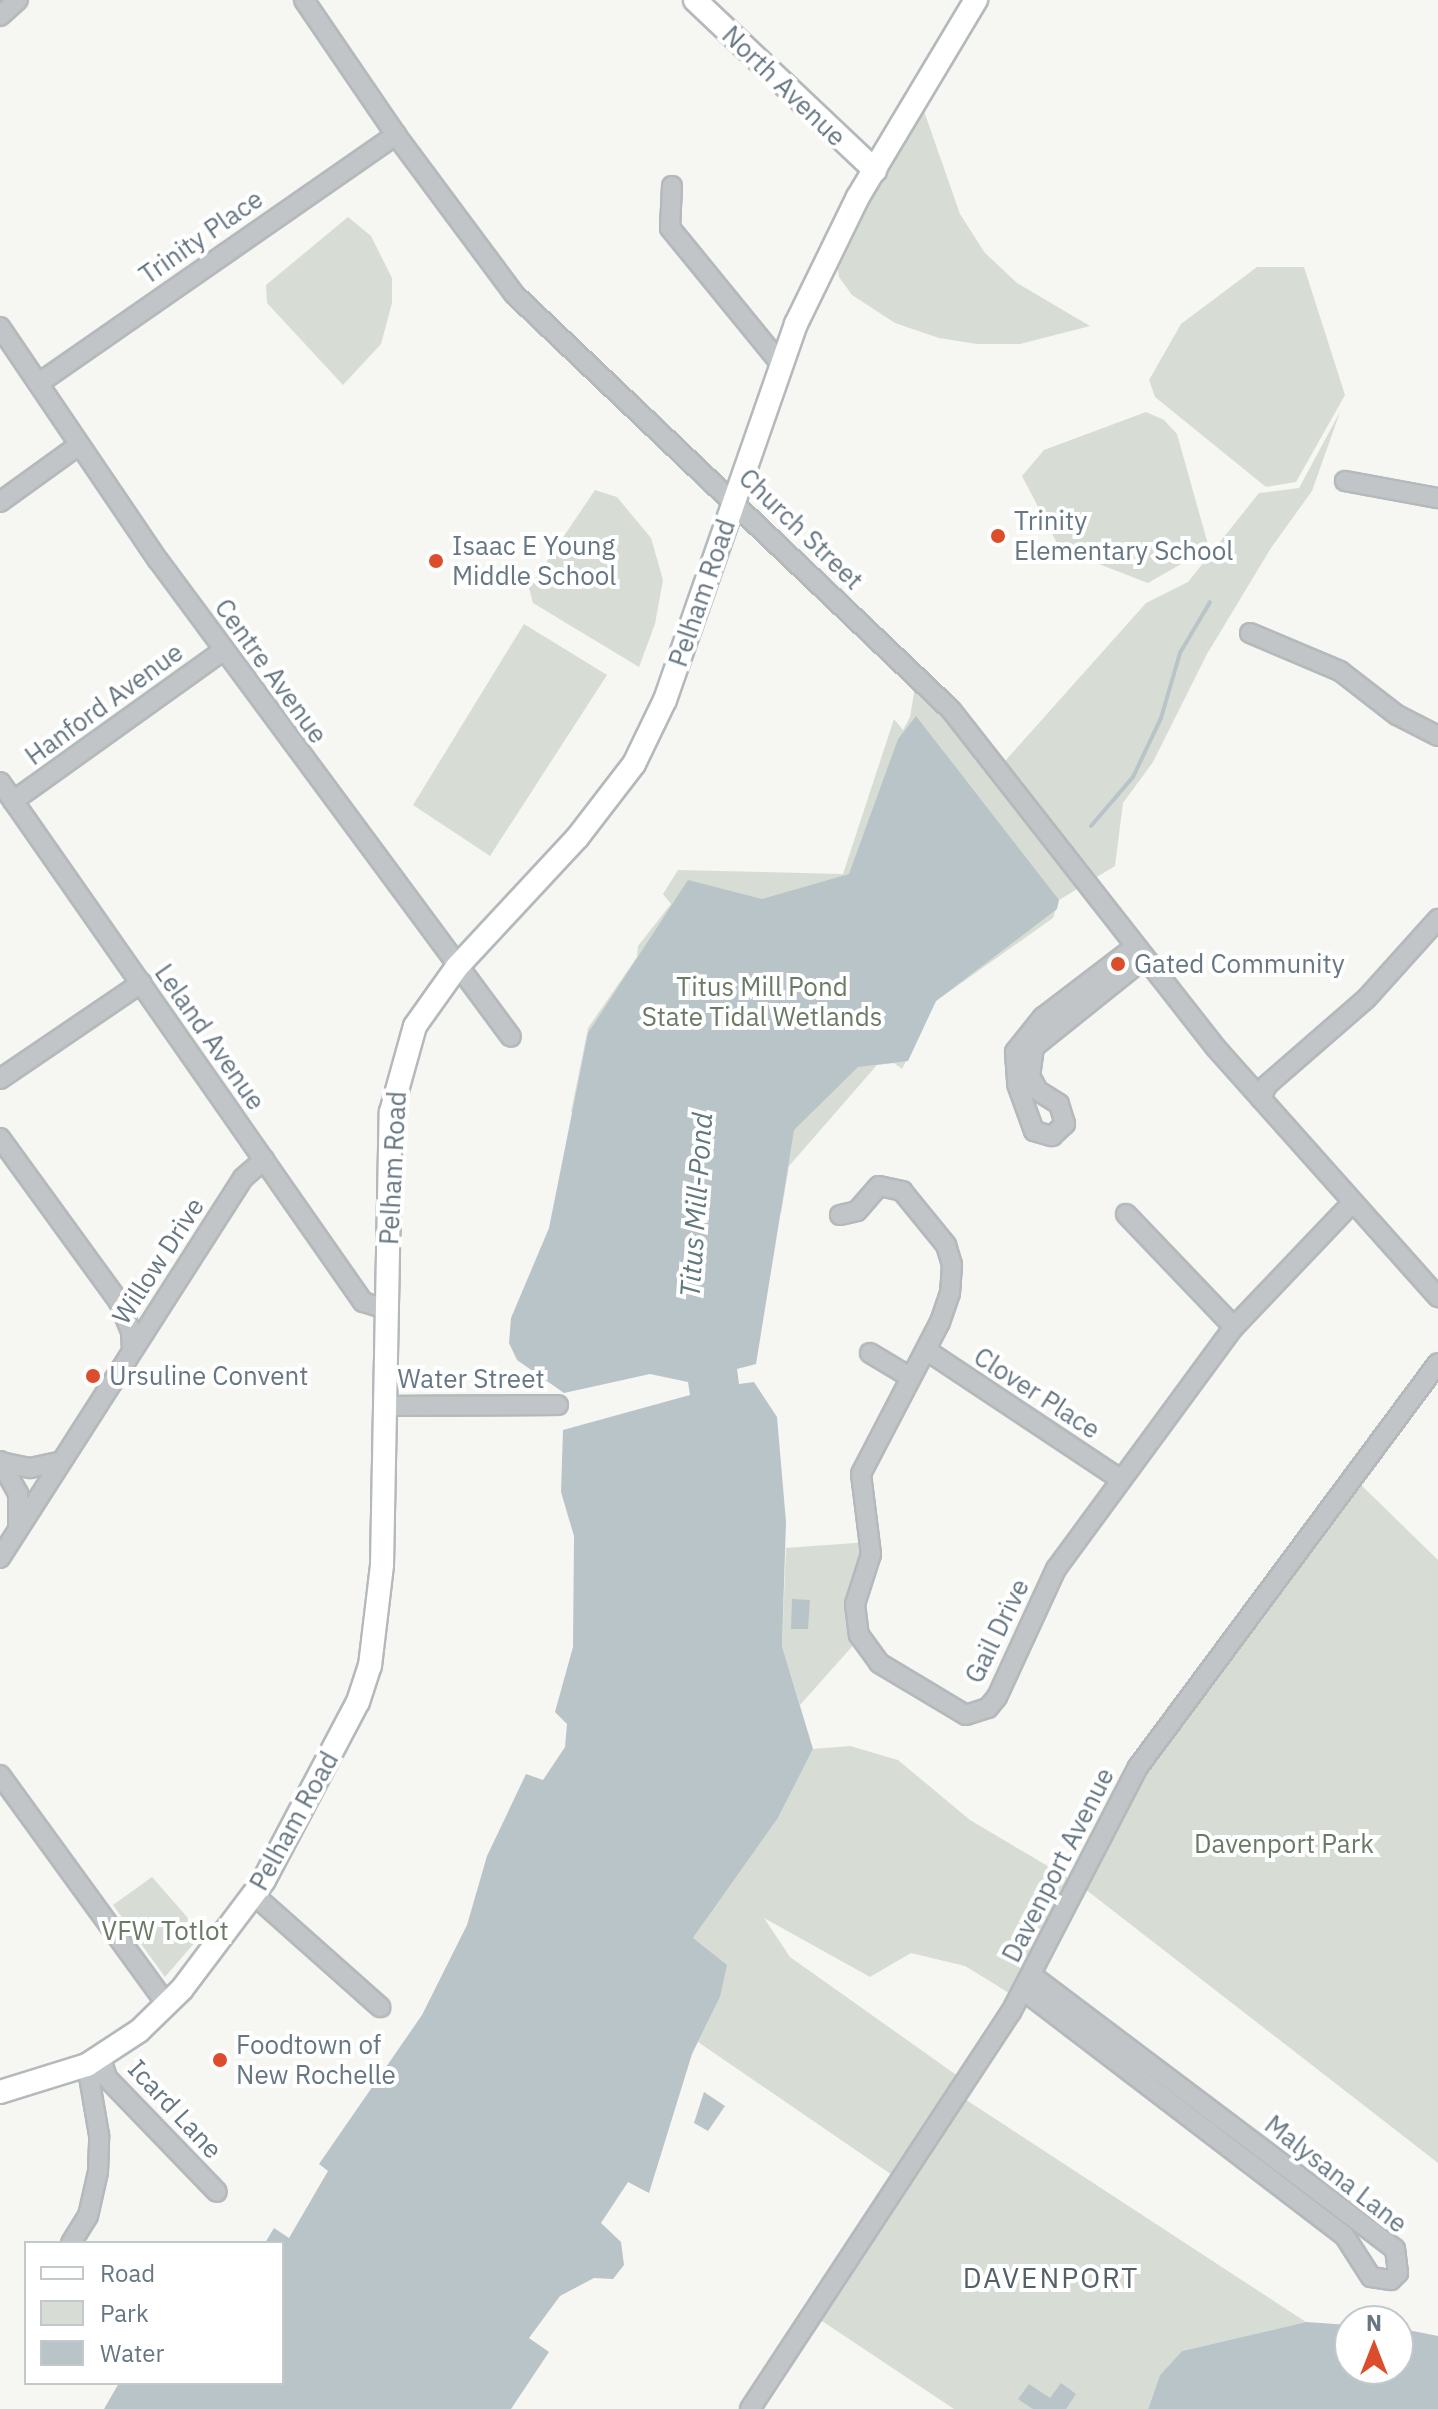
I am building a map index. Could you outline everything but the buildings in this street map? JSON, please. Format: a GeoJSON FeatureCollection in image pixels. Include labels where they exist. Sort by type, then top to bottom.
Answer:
{"type":"FeatureCollection","features":[{"type":"Feature","properties":{"kind":"main road","name":"North Avenue"},"geometry":{"type":"LineString","coordinates":[[695,0],[875,170]]}},
{"type":"Feature","properties":{"kind":"main road","name":"Pelham Road"},"geometry":{"type":"LineString","coordinates":[[0,2092],[94,2060],[167,2005],[254,1895],[292,1833],[358,1702],[370,1666],[382,1565],[389,1158],[397,1082],[415,1026],[457,967],[577,838],[634,764],[665,700],[781,364],[829,253],[976,0]]}},
{"type":"Feature","properties":{"kind":"street"},"geometry":{"type":"LineString","coordinates":[[0,16],[18,0]]}},
{"type":"Feature","properties":{"kind":"street","name":"Church Street"},"geometry":{"type":"LineString","coordinates":[[304,0],[396,135],[514,294],[951,710],[1140,953],[1261,1099]]}},
{"type":"Feature","properties":{"kind":"street","name":"Trinity Place"},"geometry":{"type":"LineString","coordinates":[[39,383],[396,135]]}},
{"type":"Feature","properties":{"kind":"street"},"geometry":{"type":"LineString","coordinates":[[672,186],[670,228],[781,364]]}},
{"type":"Feature","properties":{"kind":"street","name":"Centre Avenue"},"geometry":{"type":"LineString","coordinates":[[0,327],[224,650],[511,1037]]}},
{"type":"Feature","properties":{"kind":"street"},"geometry":{"type":"LineString","coordinates":[[0,502],[79,445]]}},
{"type":"Feature","properties":{"kind":"street"},"geometry":{"type":"LineString","coordinates":[[1345,481],[1438,498]]}},
{"type":"Feature","properties":{"kind":"street"},"geometry":{"type":"LineString","coordinates":[[1250,633],[1340,671],[1397,715],[1438,736]]}},
{"type":"Feature","properties":{"kind":"street","name":"Hanford Avenue"},"geometry":{"type":"LineString","coordinates":[[13,801],[224,650]]}},
{"type":"Feature","properties":{"kind":"street","name":"Leland Avenue"},"geometry":{"type":"LineString","coordinates":[[0,782],[363,1302],[386,1309]]}},
{"type":"Feature","properties":{"kind":"street"},"geometry":{"type":"LineString","coordinates":[[1438,919],[1366,999],[1267,1085],[1261,1099],[1351,1204],[1438,1297]]}},
{"type":"Feature","properties":{"kind":"street"},"geometry":{"type":"LineString","coordinates":[[1140,953],[1034,1047],[1030,1076],[1038,1091],[1059,1104],[1065,1124],[1052,1136],[1034,1131],[1017,1084],[1015,1052],[1043,1017],[1140,953]]}},
{"type":"Feature","properties":{"kind":"street"},"geometry":{"type":"LineString","coordinates":[[1,1076],[141,983]]}},
{"type":"Feature","properties":{"kind":"street"},"geometry":{"type":"LineString","coordinates":[[0,1138],[119,1302],[131,1331],[132,1349]]}},
{"type":"Feature","properties":{"kind":"street","name":"Willow Drive"},"geometry":{"type":"LineString","coordinates":[[0,1558],[243,1178],[264,1160]]}},
{"type":"Feature","properties":{"kind":"street","name":"Gail Drive"},"geometry":{"type":"LineString","coordinates":[[840,1215],[857,1211],[879,1186],[902,1191],[946,1245],[950,1293],[926,1350],[861,1474],[872,1536],[855,1604],[856,1624],[879,1663],[955,1713],[977,1714],[997,1697],[1056,1569],[1120,1479],[1234,1327],[1351,1204]]}},
{"type":"Feature","properties":{"kind":"street"},"geometry":{"type":"LineString","coordinates":[[1126,1214],[1234,1327]]}},
{"type":"Feature","properties":{"kind":"street"},"geometry":{"type":"LineString","coordinates":[[119,1302],[162,1302]]}},
{"type":"Feature","properties":{"kind":"street","name":"Clover Place"},"geometry":{"type":"LineString","coordinates":[[926,1350],[1120,1479]]}},
{"type":"Feature","properties":{"kind":"street"},"geometry":{"type":"LineString","coordinates":[[870,1353],[910,1377]]}},
{"type":"Feature","properties":{"kind":"street","name":"Davenport Avenue"},"geometry":{"type":"LineString","coordinates":[[750,2409],[1027,1982],[1138,1767],[1438,1363]]}},
{"type":"Feature","properties":{"kind":"street","name":"Water Street"},"geometry":{"type":"LineString","coordinates":[[384,1406],[558,1405]]}},
{"type":"Feature","properties":{"kind":"street"},"geometry":{"type":"LineString","coordinates":[[1,1462],[30,1468],[59,1462]]}},
{"type":"Feature","properties":{"kind":"street"},"geometry":{"type":"LineString","coordinates":[[1,1462],[18,1493],[18,1529]]}},
{"type":"Feature","properties":{"kind":"street"},"geometry":{"type":"LineString","coordinates":[[0,1775],[167,2005]]}},
{"type":"Feature","properties":{"kind":"street"},"geometry":{"type":"LineString","coordinates":[[254,1895],[380,2007]]}},
{"type":"Feature","properties":{"kind":"street","name":"Malysana Lane"},"geometry":{"type":"LineString","coordinates":[[1027,1982],[1395,2249],[1398,2273],[1391,2280],[1371,2277],[1344,2235],[1027,1982]]}},
{"type":"Feature","properties":{"kind":"street"},"geometry":{"type":"LineString","coordinates":[[72,2241],[88,2216],[98,2172],[94,2060]]}},
{"type":"Feature","properties":{"kind":"street","name":"Icard Lane"},"geometry":{"type":"LineString","coordinates":[[94,2060],[107,2078],[217,2192]]}},
{"type":"Feature","properties":{"kind":"green space"},"geometry":{"type":"Polygon","coordinates":[[[924,111],[960,214],[985,253],[1017,283],[1090,326],[1020,344],[977,344],[939,338],[895,323],[852,295],[839,277],[836,259],[887,166],[924,111]]]}},
{"type":"Feature","properties":{"kind":"green space"},"geometry":{"type":"Polygon","coordinates":[[[348,217],[371,236],[392,278],[392,303],[381,344],[343,385],[267,303],[266,285],[348,217]]]}},
{"type":"Feature","properties":{"kind":"green space"},"geometry":{"type":"Polygon","coordinates":[[[1257,267],[1304,267],[1345,395],[1296,482],[1266,487],[1155,397],[1149,380],[1181,324],[1257,267]]]}},
{"type":"Feature","properties":{"kind":"green space"},"geometry":{"type":"Polygon","coordinates":[[[1146,412],[1164,420],[1177,434],[1209,548],[1148,583],[1060,549],[1022,476],[1044,450],[1146,412]]]}},
{"type":"Feature","properties":{"kind":"green space","name":"Titus Mill Pond State Tidal Wetlands"},"geometry":{"type":"Polygon","coordinates":[[[1340,412],[1312,491],[1271,548],[1207,654],[1153,762],[1123,803],[1115,866],[1059,900],[1053,918],[936,1001],[902,1069],[894,1063],[877,1065],[789,1166],[781,1213],[571,1112],[588,1028],[637,957],[638,946],[671,904],[663,894],[678,870],[843,874],[894,719],[903,730],[910,717],[917,675],[997,770],[1146,603],[1188,582],[1259,493],[1299,488],[1340,412]]]}},
{"type":"Feature","properties":{"kind":"green space"},"geometry":{"type":"Polygon","coordinates":[[[595,490],[617,497],[651,538],[663,580],[655,624],[639,667],[533,603],[529,588],[595,490]]]}},
{"type":"Feature","properties":{"kind":"green space"},"geometry":{"type":"Polygon","coordinates":[[[524,624],[607,675],[490,856],[413,805],[524,624]]]}},
{"type":"Feature","properties":{"kind":"green space","name":"Davenport Park"},"geometry":{"type":"Polygon","coordinates":[[[1356,1480],[1438,1560],[1438,2163],[1085,1889],[1022,2001],[965,1966],[911,1953],[870,1977],[764,1918],[790,1957],[962,2079],[954,2092],[1306,2322],[1182,2351],[1160,2375],[1148,2409],[954,2409],[810,2313],[898,2179],[698,2042],[720,1997],[693,1938],[778,1818],[813,1749],[850,1746],[898,1760],[970,1820],[1085,1888],[1144,1774],[1356,1480]]]}},
{"type":"Feature","properties":{"kind":"green space"},"geometry":{"type":"Polygon","coordinates":[[[868,1542],[857,1641],[800,1705],[782,1646],[786,1548],[868,1542]]]}},
{"type":"Feature","properties":{"kind":"green space","name":"VFW Totlot"},"geometry":{"type":"Polygon","coordinates":[[[152,1877],[202,1934],[165,1977],[113,1905],[152,1877]]]}},
{"type":"Feature","properties":{"kind":"water","name":"Titus Mill-Pond"},"geometry":{"type":"Polygon","coordinates":[[[916,716],[1059,900],[1057,909],[936,1001],[908,1061],[858,1067],[794,1130],[756,1364],[737,1369],[739,1384],[754,1382],[777,1417],[786,1522],[782,1646],[813,1749],[778,1818],[693,1938],[727,1965],[720,1997],[692,2054],[649,2193],[628,2182],[601,2223],[621,2242],[624,2265],[613,2279],[594,2278],[560,2296],[529,2338],[549,2352],[511,2409],[104,2409],[118,2385],[284,2385],[284,2241],[266,2241],[274,2228],[289,2238],[328,2171],[319,2164],[422,2015],[467,1925],[487,1856],[526,1774],[543,1780],[565,1747],[567,1724],[555,1712],[573,1647],[574,1536],[561,1492],[563,1430],[690,1395],[688,1382],[650,1374],[564,1393],[517,1360],[509,1343],[511,1318],[549,1228],[588,1033],[688,880],[762,899],[849,874],[898,739],[916,716]]]}},
{"type":"Feature","properties":{"kind":"water"},"geometry":{"type":"Polygon","coordinates":[[[792,1599],[810,1600],[808,1629],[791,1629],[792,1599]]]}},
{"type":"Feature","properties":{"kind":"water"},"geometry":{"type":"Polygon","coordinates":[[[704,2092],[725,2106],[708,2131],[694,2123],[704,2092]]]}},
{"type":"Feature","properties":{"kind":"water"},"geometry":{"type":"Polygon","coordinates":[[[1306,2322],[1334,2324],[1334,2385],[1414,2385],[1414,2331],[1438,2336],[1438,2409],[1148,2409],[1160,2375],[1182,2351],[1306,2322]]]}},
{"type":"Feature","properties":{"kind":"water"},"geometry":{"type":"Polygon","coordinates":[[[1061,2383],[1076,2394],[1066,2409],[1033,2409],[1018,2399],[1029,2384],[1050,2398],[1061,2383]]]}},
{"type":"Feature","properties":{"kind":"waterway"},"geometry":{"type":"LineString","coordinates":[[1091,826],[1133,777],[1161,718],[1180,653],[1210,602]]}},
{"type":"Feature","properties":{"kind":"place","name":"Trinity Elementary School"},"geometry":{"type":"Point","coordinates":[998,536]}},
{"type":"Feature","properties":{"kind":"place","name":"Isaac E Young Middle School"},"geometry":{"type":"Point","coordinates":[436,561]}},
{"type":"Feature","properties":{"kind":"place","name":"Gated Community"},"geometry":{"type":"Point","coordinates":[1118,964]}},
{"type":"Feature","properties":{"kind":"place","name":"Ursuline Convent"},"geometry":{"type":"Point","coordinates":[93,1376]}},
{"type":"Feature","properties":{"kind":"place","name":"Foodtown of New Rochelle"},"geometry":{"type":"Point","coordinates":[220,2060]}},
{"type":"Feature","properties":{"kind":"district","name":"DAVENPORT"},"geometry":{"type":"Point","coordinates":[1051,2278]}}]}
